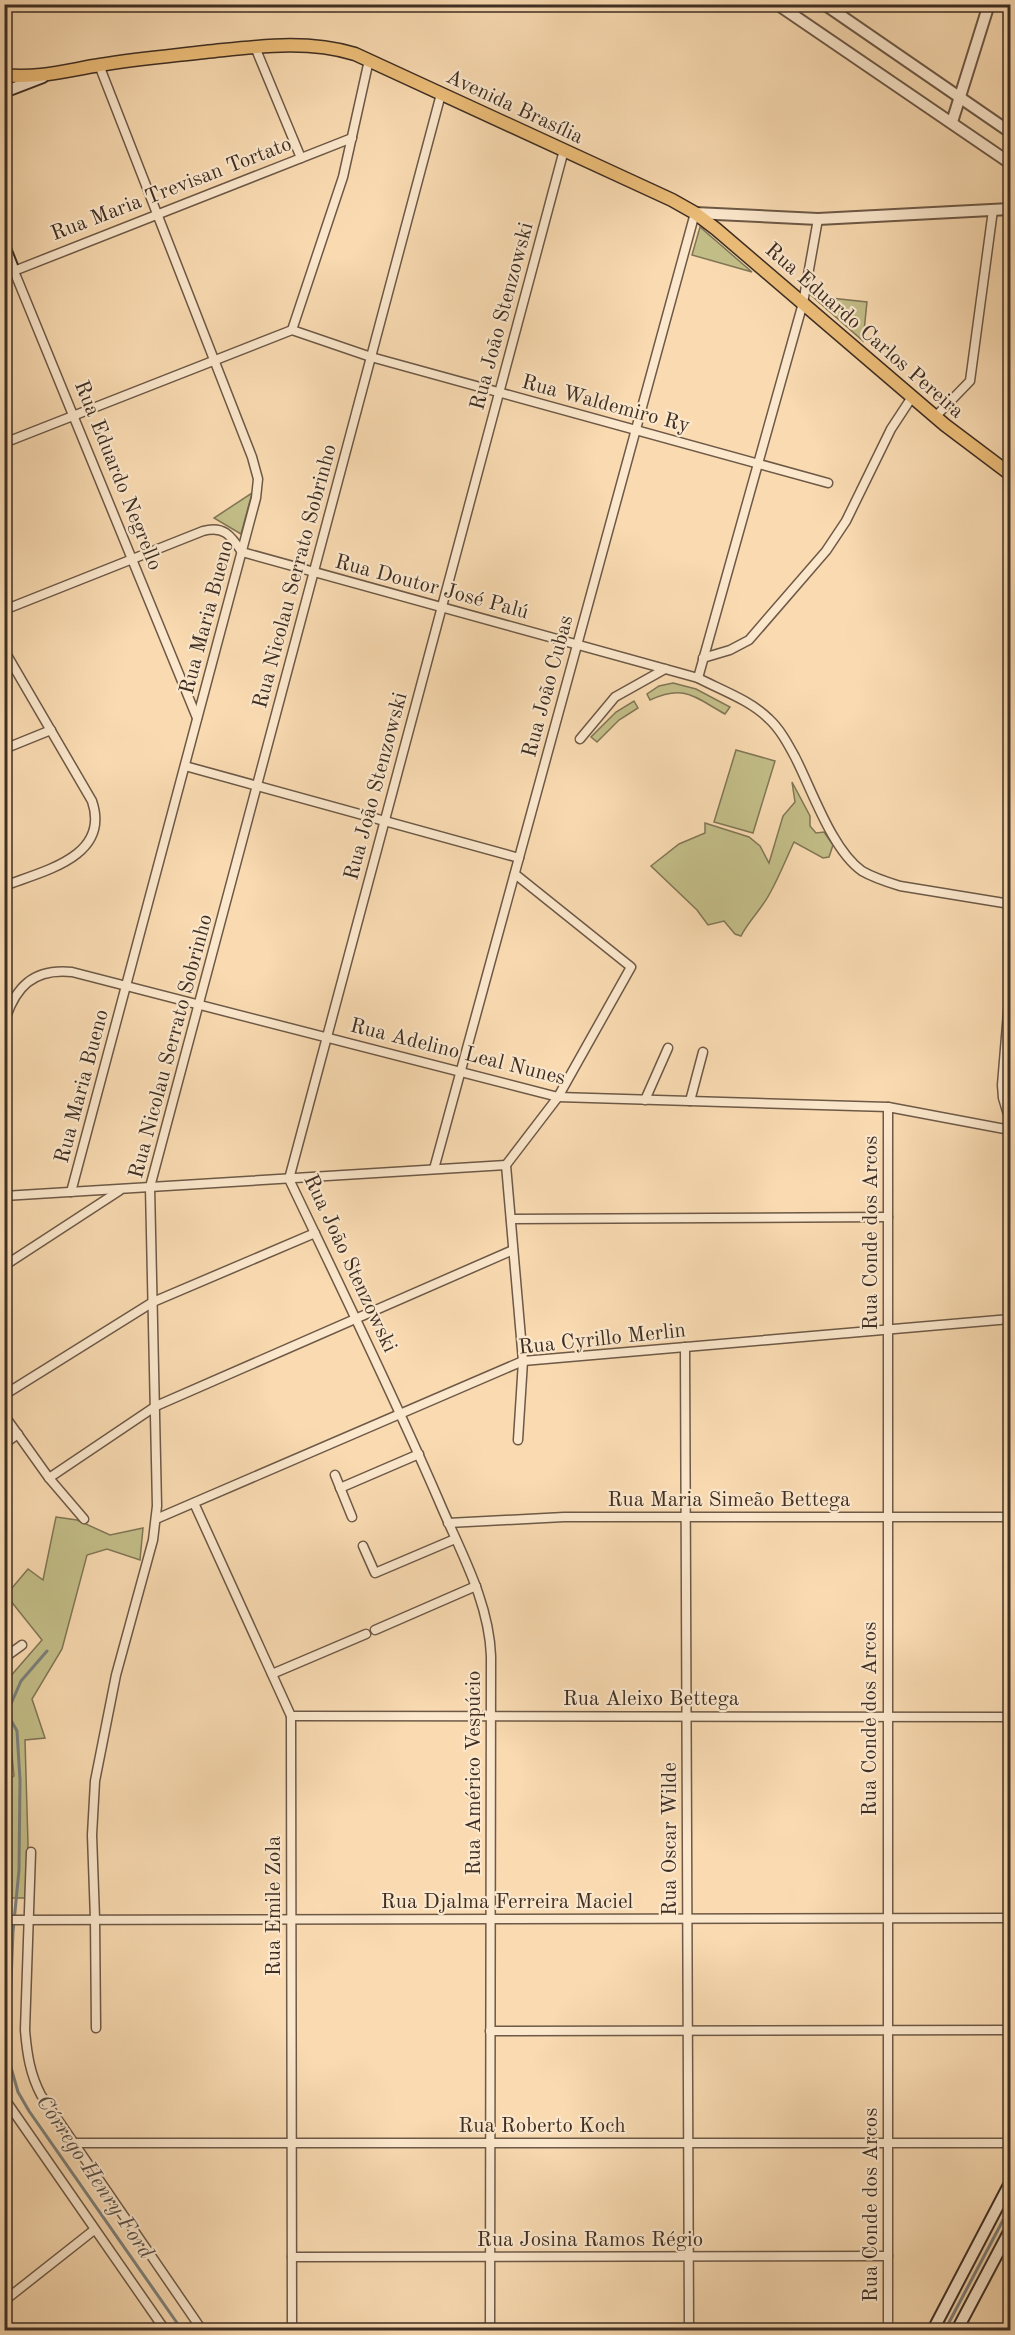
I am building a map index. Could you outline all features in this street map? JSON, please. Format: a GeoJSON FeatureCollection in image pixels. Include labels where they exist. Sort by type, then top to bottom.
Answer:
{"type":"FeatureCollection","features":[{"type":"Feature","properties":{"kind":"main road","name":"Avenida Brasília"},"geometry":{"type":"LineString","coordinates":[[51,74],[99,65],[289,44],[347,52],[441,93],[672,200],[695,213]]}},
{"type":"Feature","properties":{"kind":"main road"},"geometry":{"type":"LineString","coordinates":[[4,75],[51,74]]}},
{"type":"Feature","properties":{"kind":"main road","name":"Rua Eduardo Carlos Pereira"},"geometry":{"type":"LineString","coordinates":[[695,213],[935,417],[981,454],[1011,474]]}},
{"type":"Feature","properties":{"kind":"street"},"geometry":{"type":"LineString","coordinates":[[777,4],[1011,163]]}},
{"type":"Feature","properties":{"kind":"street"},"geometry":{"type":"LineString","coordinates":[[825,4],[1011,132]]}},
{"type":"Feature","properties":{"kind":"street"},"geometry":{"type":"LineString","coordinates":[[952,122],[989,4]]}},
{"type":"Feature","properties":{"kind":"street"},"geometry":{"type":"LineString","coordinates":[[255,47],[301,158]]}},
{"type":"Feature","properties":{"kind":"street"},"geometry":{"type":"LineString","coordinates":[[4,443],[292,330],[344,177],[369,60]]}},
{"type":"Feature","properties":{"kind":"street","name":"Rua Maria Bueno"},"geometry":{"type":"LineString","coordinates":[[71,1192],[242,552],[256,498],[258,479],[252,457],[99,65]]}},
{"type":"Feature","properties":{"kind":"street","name":"Avenida Brasília"},"geometry":{"type":"LineString","coordinates":[[4,93],[51,74]]}},
{"type":"Feature","properties":{"kind":"street","name":"Rua Nicolau Serrato Sobrinho"},"geometry":{"type":"LineString","coordinates":[[96,2028],[92,1835],[95,1781],[116,1675],[153,1540],[158,1492],[150,1187],[441,93]]}},
{"type":"Feature","properties":{"kind":"street","name":"Rua Maria Trevisan Tortato"},"geometry":{"type":"LineString","coordinates":[[9,273],[352,138]]}},
{"type":"Feature","properties":{"kind":"street","name":"Rua João Stenzowski"},"geometry":{"type":"LineString","coordinates":[[401,1413],[289,1179],[564,150]]}},
{"type":"Feature","properties":{"kind":"street","name":"Avenida Brasília"},"geometry":{"type":"LineString","coordinates":[[695,213],[818,219],[1011,209]]}},
{"type":"Feature","properties":{"kind":"street"},"geometry":{"type":"LineString","coordinates":[[935,417],[970,381],[993,210]]}},
{"type":"Feature","properties":{"kind":"street","name":"Rua João Cubas"},"geometry":{"type":"LineString","coordinates":[[434,1169],[695,213]]}},
{"type":"Feature","properties":{"kind":"street"},"geometry":{"type":"LineString","coordinates":[[698,678],[803,303],[818,219]]}},
{"type":"Feature","properties":{"kind":"street","name":"Rua Eduardo Negrello"},"geometry":{"type":"LineString","coordinates":[[4,246],[9,273],[74,416],[197,718]]}},
{"type":"Feature","properties":{"kind":"street","name":"Rua Waldemiro Ry"},"geometry":{"type":"LineString","coordinates":[[292,330],[371,357],[828,483]]}},
{"type":"Feature","properties":{"kind":"street"},"geometry":{"type":"LineString","coordinates":[[703,658],[730,650],[748,640],[826,551],[846,521],[891,429],[912,397]]}},
{"type":"Feature","properties":{"kind":"street"},"geometry":{"type":"LineString","coordinates":[[4,610],[211,529],[225,531],[242,552]]}},
{"type":"Feature","properties":{"kind":"street","name":"Rua Doutor José Palú"},"geometry":{"type":"LineString","coordinates":[[242,552],[698,678],[750,705],[770,719],[791,751],[836,841],[861,870],[885,882],[900,886],[1011,904]]}},
{"type":"Feature","properties":{"kind":"street"},"geometry":{"type":"LineString","coordinates":[[4,650],[92,801],[95,820],[90,839],[84,848],[72,858],[4,886]]}},
{"type":"Feature","properties":{"kind":"street"},"geometry":{"type":"LineString","coordinates":[[580,739],[615,697],[665,669]]}},
{"type":"Feature","properties":{"kind":"street"},"geometry":{"type":"LineString","coordinates":[[4,749],[51,730]]}},
{"type":"Feature","properties":{"kind":"street"},"geometry":{"type":"LineString","coordinates":[[185,766],[519,858]]}},
{"type":"Feature","properties":{"kind":"street"},"geometry":{"type":"LineString","coordinates":[[515,874],[631,967],[558,1097],[506,1165],[523,1361],[518,1440]]}},
{"type":"Feature","properties":{"kind":"street","name":"Rua Adelino Leal Nunes"},"geometry":{"type":"LineString","coordinates":[[4,1023],[18,991],[28,982],[46,972],[58,970],[558,1097],[888,1107],[1011,1130]]}},
{"type":"Feature","properties":{"kind":"street"},"geometry":{"type":"LineString","coordinates":[[1011,988],[1002,1086],[1003,1098],[1011,1121]]}},
{"type":"Feature","properties":{"kind":"street"},"geometry":{"type":"LineString","coordinates":[[645,1100],[668,1048]]}},
{"type":"Feature","properties":{"kind":"street"},"geometry":{"type":"LineString","coordinates":[[690,1101],[703,1052]]}},
{"type":"Feature","properties":{"kind":"street","name":"Rua Conde dos Arcos"},"geometry":{"type":"LineString","coordinates":[[888,1107],[888,2331]]}},
{"type":"Feature","properties":{"kind":"street"},"geometry":{"type":"LineString","coordinates":[[4,1196],[506,1165]]}},
{"type":"Feature","properties":{"kind":"street"},"geometry":{"type":"LineString","coordinates":[[4,1266],[122,1189]]}},
{"type":"Feature","properties":{"kind":"street"},"geometry":{"type":"LineString","coordinates":[[511,1219],[888,1217]]}},
{"type":"Feature","properties":{"kind":"street"},"geometry":{"type":"LineString","coordinates":[[4,1395],[153,1302],[315,1233]]}},
{"type":"Feature","properties":{"kind":"street"},"geometry":{"type":"LineString","coordinates":[[49,1478],[156,1406],[513,1250]]}},
{"type":"Feature","properties":{"kind":"street","name":"Rua Cyrillo Merlin"},"geometry":{"type":"LineString","coordinates":[[156,1519],[523,1361],[1011,1319]]}},
{"type":"Feature","properties":{"kind":"street","name":"Rua Oscar Wilde"},"geometry":{"type":"LineString","coordinates":[[684,1347],[689,2331]]}},
{"type":"Feature","properties":{"kind":"street","name":"Rua Américo Vespúcio"},"geometry":{"type":"LineString","coordinates":[[401,1413],[476,1586],[485,1614],[490,1641],[490,2331]]}},
{"type":"Feature","properties":{"kind":"street"},"geometry":{"type":"LineString","coordinates":[[4,1415],[49,1478],[84,1519]]}},
{"type":"Feature","properties":{"kind":"street"},"geometry":{"type":"LineString","coordinates":[[4,1444],[18,1434]]}},
{"type":"Feature","properties":{"kind":"street"},"geometry":{"type":"LineString","coordinates":[[340,1488],[418,1454]]}},
{"type":"Feature","properties":{"kind":"street"},"geometry":{"type":"LineString","coordinates":[[334,1475],[352,1517]]}},
{"type":"Feature","properties":{"kind":"street","name":"Rua Emile Zola"},"geometry":{"type":"LineString","coordinates":[[194,1503],[291,1716],[292,2331]]}},
{"type":"Feature","properties":{"kind":"street","name":"Rua Maria Simeão Bettega"},"geometry":{"type":"LineString","coordinates":[[448,1523],[564,1516],[1011,1517]]}},
{"type":"Feature","properties":{"kind":"street"},"geometry":{"type":"LineString","coordinates":[[363,1546],[375,1573],[455,1539]]}},
{"type":"Feature","properties":{"kind":"street"},"geometry":{"type":"LineString","coordinates":[[375,1630],[476,1586]]}},
{"type":"Feature","properties":{"kind":"street"},"geometry":{"type":"LineString","coordinates":[[272,1674],[366,1634]]}},
{"type":"Feature","properties":{"kind":"street"},"geometry":{"type":"LineString","coordinates":[[4,1658],[22,1645]]}},
{"type":"Feature","properties":{"kind":"street","name":"Rua Aleixo Bettega"},"geometry":{"type":"LineString","coordinates":[[291,1716],[1011,1717]]}},
{"type":"Feature","properties":{"kind":"street"},"geometry":{"type":"LineString","coordinates":[[31,1852],[24,1919],[25,2009],[29,2062],[41,2095],[202,2331]]}},
{"type":"Feature","properties":{"kind":"street","name":"Rua Djalma Ferreira Maciel"},"geometry":{"type":"LineString","coordinates":[[6,1920],[1011,1918]]}},
{"type":"Feature","properties":{"kind":"street"},"geometry":{"type":"LineString","coordinates":[[490,2031],[1011,2030]]}},
{"type":"Feature","properties":{"kind":"street"},"geometry":{"type":"LineString","coordinates":[[4,2098],[160,2329]]}},
{"type":"Feature","properties":{"kind":"street","name":"Rua Roberto Koch"},"geometry":{"type":"LineString","coordinates":[[74,2143],[1011,2143]]}},
{"type":"Feature","properties":{"kind":"street"},"geometry":{"type":"LineString","coordinates":[[933,2331],[1011,2183]]}},
{"type":"Feature","properties":{"kind":"street"},"geometry":{"type":"LineString","coordinates":[[6,2296],[94,2230]]}},
{"type":"Feature","properties":{"kind":"street"},"geometry":{"type":"LineString","coordinates":[[957,2331],[1011,2230]]}},
{"type":"Feature","properties":{"kind":"street","name":"Rua Josina Ramos Régio"},"geometry":{"type":"LineString","coordinates":[[292,2257],[888,2256]]}},
{"type":"Feature","properties":{"kind":"shaded area"},"geometry":{"type":"Polygon","coordinates":[[[700,227],[752,272],[692,255],[700,227]]]}},
{"type":"Feature","properties":{"kind":"shaded area"},"geometry":{"type":"Polygon","coordinates":[[[812,296],[867,302],[863,341],[812,296]]]}},
{"type":"Feature","properties":{"kind":"shaded area"},"geometry":{"type":"Polygon","coordinates":[[[252,493],[241,534],[214,518],[252,493]]]}},
{"type":"Feature","properties":{"kind":"shaded area"},"geometry":{"type":"Polygon","coordinates":[[[673,683],[696,689],[730,707],[725,714],[697,698],[681,693],[662,695],[650,700],[647,694],[659,686],[673,683]]]}},
{"type":"Feature","properties":{"kind":"shaded area"},"geometry":{"type":"Polygon","coordinates":[[[634,701],[638,708],[619,720],[597,742],[591,737],[616,712],[634,701]]]}},
{"type":"Feature","properties":{"kind":"shaded area"},"geometry":{"type":"Polygon","coordinates":[[[736,750],[775,761],[753,833],[714,822],[736,750]]]}},
{"type":"Feature","properties":{"kind":"shaded area"},"geometry":{"type":"Polygon","coordinates":[[[792,782],[810,816],[810,826],[816,833],[824,832],[833,845],[829,857],[823,858],[794,842],[767,899],[741,936],[735,934],[724,921],[708,925],[697,910],[651,866],[679,844],[705,833],[705,823],[749,837],[760,846],[769,863],[783,816],[795,802],[792,782]]]}},
{"type":"Feature","properties":{"kind":"shaded area"},"geometry":{"type":"Polygon","coordinates":[[[56,1517],[77,1520],[110,1535],[143,1528],[140,1560],[107,1549],[87,1555],[62,1649],[32,1699],[45,1738],[25,1740],[28,1844],[25,1898],[9,1898],[10,1869],[5,1862],[4,1783],[14,1776],[10,1736],[5,1721],[5,1689],[9,1678],[42,1640],[6,1595],[28,1569],[43,1580],[56,1517]]]}},
{"type":"Feature","properties":{"kind":"waterway","name":"Córrego Henry Ford"},"geometry":{"type":"LineString","coordinates":[[47,1651],[21,1681],[7,1713],[17,1731],[20,1780],[19,1870],[13,1932],[8,2057],[18,2092],[29,2111],[182,2330]]}},
{"type":"Feature","properties":{"kind":"waterway"},"geometry":{"type":"LineString","coordinates":[[945,2330],[1010,2207]]}}]}
